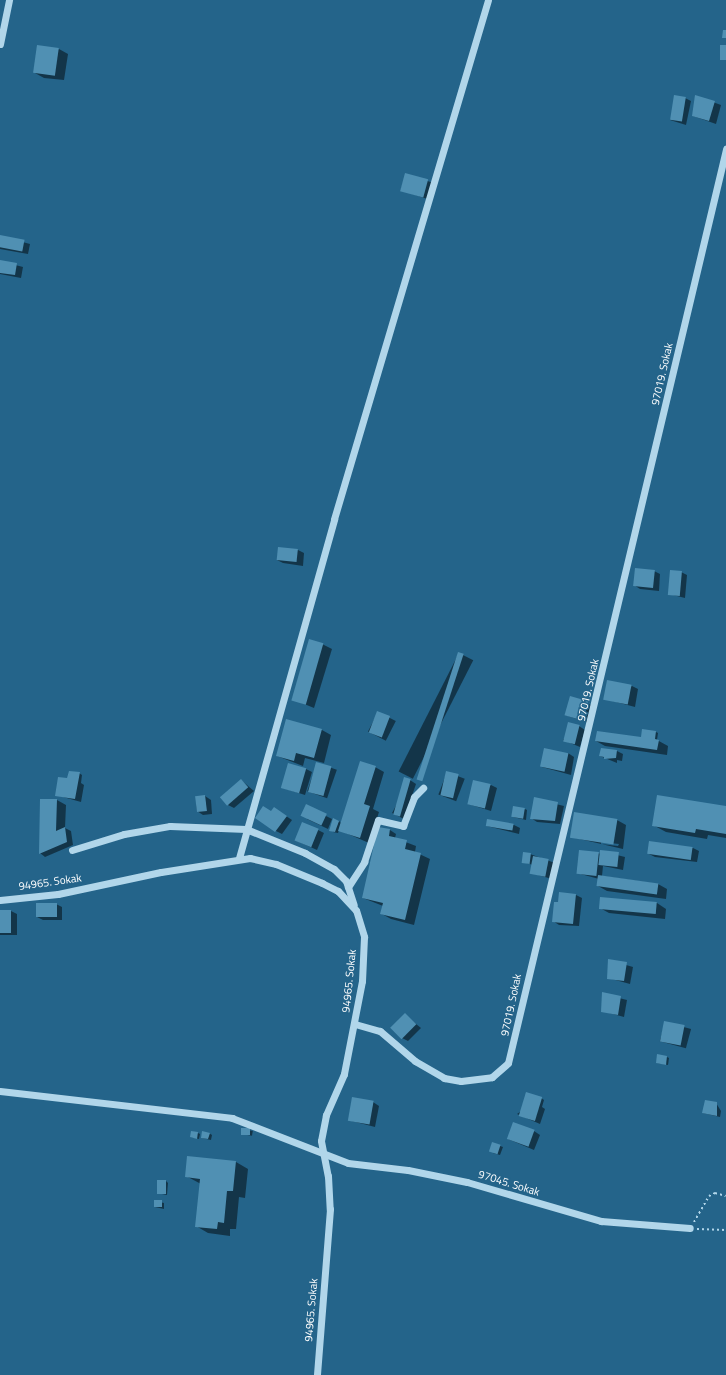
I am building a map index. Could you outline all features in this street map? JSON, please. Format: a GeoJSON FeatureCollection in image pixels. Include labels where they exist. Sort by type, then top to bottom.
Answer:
{"type":"FeatureCollection","features":[{"type":"Feature","properties":{"kind":"street"},"geometry":{"type":"LineString","coordinates":[[0,44],[9,0]]}},
{"type":"Feature","properties":{"kind":"street"},"geometry":{"type":"LineString","coordinates":[[239,858],[246,829],[488,0]]}},
{"type":"Feature","properties":{"kind":"street","name":"97019. Sokak"},"geometry":{"type":"LineString","coordinates":[[355,1024],[380,1031],[415,1061],[444,1078],[460,1081],[492,1077],[508,1064],[726,150]]}},
{"type":"Feature","properties":{"kind":"street"},"geometry":{"type":"LineString","coordinates":[[348,887],[364,862],[378,820],[403,826],[414,797],[423,788]]}},
{"type":"Feature","properties":{"kind":"street"},"geometry":{"type":"LineString","coordinates":[[72,850],[124,834],[163,827],[191,825],[246,829],[327,864],[341,875],[348,887],[356,910]]}},
{"type":"Feature","properties":{"kind":"street","name":"94965. Sokak"},"geometry":{"type":"LineString","coordinates":[[0,900],[77,890],[239,858],[262,860],[322,883],[338,891],[356,910],[361,922],[365,957],[355,1024],[344,1074],[322,1130],[322,1152],[328,1176],[330,1209],[317,1375]]}},
{"type":"Feature","properties":{"kind":"street","name":"97045. Sokak"},"geometry":{"type":"LineString","coordinates":[[0,1091],[232,1118],[348,1163],[408,1170],[467,1182],[601,1220],[690,1228]]}},
{"type":"Feature","properties":{"kind":"path"},"geometry":{"type":"LineString","coordinates":[[726,1196],[715,1193],[709,1196],[690,1228],[726,1230]]}},
{"type":"Feature","properties":{"kind":"building"},"geometry":{"type":"Polygon","coordinates":[[[723,30],[726,30],[726,38],[722,38],[723,30]]]}},
{"type":"Feature","properties":{"kind":"building"},"geometry":{"type":"Polygon","coordinates":[[[37,45],[59,48],[55,76],[33,73],[37,45]]]}},
{"type":"Feature","properties":{"kind":"building"},"geometry":{"type":"Polygon","coordinates":[[[720,45],[726,45],[726,60],[720,60],[720,45]]]}},
{"type":"Feature","properties":{"kind":"building"},"geometry":{"type":"Polygon","coordinates":[[[674,95],[686,97],[682,122],[670,120],[674,95]]]}},
{"type":"Feature","properties":{"kind":"building"},"geometry":{"type":"Polygon","coordinates":[[[695,95],[715,101],[709,121],[692,116],[695,95]]]}},
{"type":"Feature","properties":{"kind":"building"},"geometry":{"type":"Polygon","coordinates":[[[405,173],[428,179],[423,198],[400,191],[405,173]]]}},
{"type":"Feature","properties":{"kind":"building"},"geometry":{"type":"Polygon","coordinates":[[[0,235],[25,240],[22,252],[0,247],[0,235]]]}},
{"type":"Feature","properties":{"kind":"building"},"geometry":{"type":"Polygon","coordinates":[[[0,260],[17,263],[15,275],[0,273],[0,260]]]}},
{"type":"Feature","properties":{"kind":"building"},"geometry":{"type":"Polygon","coordinates":[[[278,547],[298,549],[297,562],[277,560],[278,547]]]}},
{"type":"Feature","properties":{"kind":"building"},"geometry":{"type":"Polygon","coordinates":[[[635,568],[655,570],[653,588],[633,586],[635,568]]]}},
{"type":"Feature","properties":{"kind":"building"},"geometry":{"type":"Polygon","coordinates":[[[670,570],[682,571],[680,596],[668,595],[670,570]]]}},
{"type":"Feature","properties":{"kind":"building"},"geometry":{"type":"Polygon","coordinates":[[[309,639],[323,643],[306,705],[291,701],[309,639]]]}},
{"type":"Feature","properties":{"kind":"building"},"geometry":{"type":"Polygon","coordinates":[[[458,652],[464,654],[422,781],[417,779],[458,652]]]}},
{"type":"Feature","properties":{"kind":"building"},"geometry":{"type":"Polygon","coordinates":[[[607,680],[632,685],[628,704],[603,700],[607,680]]]}},
{"type":"Feature","properties":{"kind":"building"},"geometry":{"type":"Polygon","coordinates":[[[570,696],[588,701],[583,720],[564,715],[570,696]]]}},
{"type":"Feature","properties":{"kind":"building"},"geometry":{"type":"Polygon","coordinates":[[[377,711],[390,716],[382,737],[369,732],[377,711]]]}},
{"type":"Feature","properties":{"kind":"building"},"geometry":{"type":"Polygon","coordinates":[[[286,719],[322,729],[314,758],[296,753],[294,761],[276,756],[286,719]]]}},
{"type":"Feature","properties":{"kind":"building"},"geometry":{"type":"Polygon","coordinates":[[[568,722],[580,725],[575,744],[563,741],[568,722]]]}},
{"type":"Feature","properties":{"kind":"building"},"geometry":{"type":"Polygon","coordinates":[[[642,729],[656,731],[655,739],[659,740],[657,750],[595,741],[597,731],[641,737],[642,729]]]}},
{"type":"Feature","properties":{"kind":"building"},"geometry":{"type":"Polygon","coordinates":[[[544,748],[568,753],[565,772],[540,767],[544,748]]]}},
{"type":"Feature","properties":{"kind":"building"},"geometry":{"type":"Polygon","coordinates":[[[601,748],[617,750],[616,758],[604,759],[604,757],[599,756],[601,748]]]}},
{"type":"Feature","properties":{"kind":"building"},"geometry":{"type":"Polygon","coordinates":[[[360,761],[376,766],[364,804],[370,806],[360,838],[338,831],[360,761]]]}},
{"type":"Feature","properties":{"kind":"building"},"geometry":{"type":"Polygon","coordinates":[[[316,762],[331,766],[323,796],[308,792],[316,762]]]}},
{"type":"Feature","properties":{"kind":"building"},"geometry":{"type":"Polygon","coordinates":[[[288,763],[306,768],[299,793],[281,788],[288,763]]]}},
{"type":"Feature","properties":{"kind":"building"},"geometry":{"type":"Polygon","coordinates":[[[69,771],[80,772],[75,799],[55,796],[58,777],[67,778],[69,771]]]}},
{"type":"Feature","properties":{"kind":"building"},"geometry":{"type":"Polygon","coordinates":[[[446,771],[459,774],[453,798],[440,795],[446,771]]]}},
{"type":"Feature","properties":{"kind":"building"},"geometry":{"type":"Polygon","coordinates":[[[404,777],[411,779],[400,816],[393,814],[404,777]]]}},
{"type":"Feature","properties":{"kind":"building"},"geometry":{"type":"Polygon","coordinates":[[[241,779],[248,787],[227,806],[220,797],[241,779]]]}},
{"type":"Feature","properties":{"kind":"building"},"geometry":{"type":"Polygon","coordinates":[[[473,780],[491,784],[485,808],[467,804],[473,780]]]}},
{"type":"Feature","properties":{"kind":"building"},"geometry":{"type":"Polygon","coordinates":[[[205,795],[207,811],[197,812],[195,796],[205,795]]]}},
{"type":"Feature","properties":{"kind":"building"},"geometry":{"type":"Polygon","coordinates":[[[657,795],[726,806],[726,834],[696,829],[695,833],[652,826],[657,795]]]}},
{"type":"Feature","properties":{"kind":"building"},"geometry":{"type":"Polygon","coordinates":[[[534,797],[558,802],[555,821],[530,819],[534,797]]]}},
{"type":"Feature","properties":{"kind":"building"},"geometry":{"type":"Polygon","coordinates":[[[40,799],[57,799],[56,831],[65,827],[67,842],[39,854],[40,799]]]}},
{"type":"Feature","properties":{"kind":"building"},"geometry":{"type":"Polygon","coordinates":[[[306,804],[327,814],[321,826],[301,816],[306,804]]]}},
{"type":"Feature","properties":{"kind":"building"},"geometry":{"type":"Polygon","coordinates":[[[263,806],[271,811],[274,807],[287,816],[275,832],[255,818],[263,806]]]}},
{"type":"Feature","properties":{"kind":"building"},"geometry":{"type":"Polygon","coordinates":[[[513,806],[525,808],[523,819],[511,817],[513,806]]]}},
{"type":"Feature","properties":{"kind":"building"},"geometry":{"type":"Polygon","coordinates":[[[574,812],[617,819],[613,845],[570,838],[574,812]]]}},
{"type":"Feature","properties":{"kind":"building"},"geometry":{"type":"Polygon","coordinates":[[[333,818],[339,821],[335,832],[329,831],[333,818]]]}},
{"type":"Feature","properties":{"kind":"building"},"geometry":{"type":"Polygon","coordinates":[[[487,819],[514,824],[512,831],[486,826],[487,819]]]}},
{"type":"Feature","properties":{"kind":"building"},"geometry":{"type":"Polygon","coordinates":[[[302,822],[319,829],[311,847],[295,841],[302,822]]]}},
{"type":"Feature","properties":{"kind":"building"},"geometry":{"type":"Polygon","coordinates":[[[378,827],[390,829],[389,836],[407,840],[405,849],[421,853],[405,920],[380,914],[383,903],[362,898],[378,827]]]}},
{"type":"Feature","properties":{"kind":"building"},"geometry":{"type":"Polygon","coordinates":[[[649,841],[693,847],[691,860],[647,854],[649,841]]]}},
{"type":"Feature","properties":{"kind":"building"},"geometry":{"type":"Polygon","coordinates":[[[579,850],[599,852],[596,876],[576,874],[579,850]]]}},
{"type":"Feature","properties":{"kind":"building"},"geometry":{"type":"Polygon","coordinates":[[[600,850],[619,852],[617,867],[598,865],[600,850]]]}},
{"type":"Feature","properties":{"kind":"building"},"geometry":{"type":"Polygon","coordinates":[[[523,852],[531,853],[530,864],[522,863],[523,852]]]}},
{"type":"Feature","properties":{"kind":"building"},"geometry":{"type":"Polygon","coordinates":[[[533,856],[549,859],[545,877],[530,874],[533,856]]]}},
{"type":"Feature","properties":{"kind":"building"},"geometry":{"type":"Polygon","coordinates":[[[598,875],[658,883],[657,894],[596,886],[598,875]]]}},
{"type":"Feature","properties":{"kind":"building"},"geometry":{"type":"Polygon","coordinates":[[[559,892],[576,894],[573,924],[552,922],[554,902],[558,902],[559,892]]]}},
{"type":"Feature","properties":{"kind":"building"},"geometry":{"type":"Polygon","coordinates":[[[600,897],[657,902],[656,914],[599,909],[600,897]]]}},
{"type":"Feature","properties":{"kind":"building"},"geometry":{"type":"Polygon","coordinates":[[[36,903],[57,903],[57,917],[36,917],[36,903]]]}},
{"type":"Feature","properties":{"kind":"building"},"geometry":{"type":"Polygon","coordinates":[[[0,910],[11,910],[11,933],[0,933],[0,910]]]}},
{"type":"Feature","properties":{"kind":"building"},"geometry":{"type":"Polygon","coordinates":[[[608,959],[627,962],[624,981],[607,979],[608,959]]]}},
{"type":"Feature","properties":{"kind":"building"},"geometry":{"type":"Polygon","coordinates":[[[602,992],[621,996],[618,1015],[601,1012],[602,992]]]}},
{"type":"Feature","properties":{"kind":"building"},"geometry":{"type":"Polygon","coordinates":[[[405,1013],[416,1024],[401,1039],[390,1028],[405,1013]]]}},
{"type":"Feature","properties":{"kind":"building"},"geometry":{"type":"Polygon","coordinates":[[[664,1021],[685,1025],[681,1046],[660,1042],[664,1021]]]}},
{"type":"Feature","properties":{"kind":"building"},"geometry":{"type":"Polygon","coordinates":[[[657,1054],[667,1056],[666,1065],[656,1063],[657,1054]]]}},
{"type":"Feature","properties":{"kind":"building"},"geometry":{"type":"Polygon","coordinates":[[[526,1092],[542,1097],[535,1121],[519,1116],[526,1092]]]}},
{"type":"Feature","properties":{"kind":"building"},"geometry":{"type":"Polygon","coordinates":[[[352,1097],[374,1101],[369,1124],[348,1121],[352,1097]]]}},
{"type":"Feature","properties":{"kind":"building"},"geometry":{"type":"Polygon","coordinates":[[[705,1100],[717,1102],[717,1116],[702,1113],[705,1100]]]}},
{"type":"Feature","properties":{"kind":"building"},"geometry":{"type":"Polygon","coordinates":[[[513,1122],[535,1130],[528,1147],[507,1139],[513,1122]]]}},
{"type":"Feature","properties":{"kind":"building"},"geometry":{"type":"Polygon","coordinates":[[[241,1128],[250,1128],[250,1135],[241,1135],[241,1128]]]}},
{"type":"Feature","properties":{"kind":"building"},"geometry":{"type":"Polygon","coordinates":[[[191,1131],[198,1132],[197,1139],[190,1137],[191,1131]]]}},
{"type":"Feature","properties":{"kind":"building"},"geometry":{"type":"Polygon","coordinates":[[[202,1131],[210,1133],[208,1139],[201,1138],[202,1131]]]}},
{"type":"Feature","properties":{"kind":"building"},"geometry":{"type":"Polygon","coordinates":[[[492,1142],[501,1145],[497,1154],[489,1152],[492,1142]]]}},
{"type":"Feature","properties":{"kind":"building"},"geometry":{"type":"Polygon","coordinates":[[[187,1156],[236,1161],[233,1191],[227,1191],[224,1223],[218,1222],[217,1229],[195,1227],[200,1179],[185,1177],[187,1156]]]}},
{"type":"Feature","properties":{"kind":"building"},"geometry":{"type":"Polygon","coordinates":[[[157,1180],[166,1180],[166,1194],[157,1194],[157,1180]]]}},
{"type":"Feature","properties":{"kind":"building"},"geometry":{"type":"Polygon","coordinates":[[[154,1200],[162,1200],[162,1207],[154,1207],[154,1200]]]}}]}
